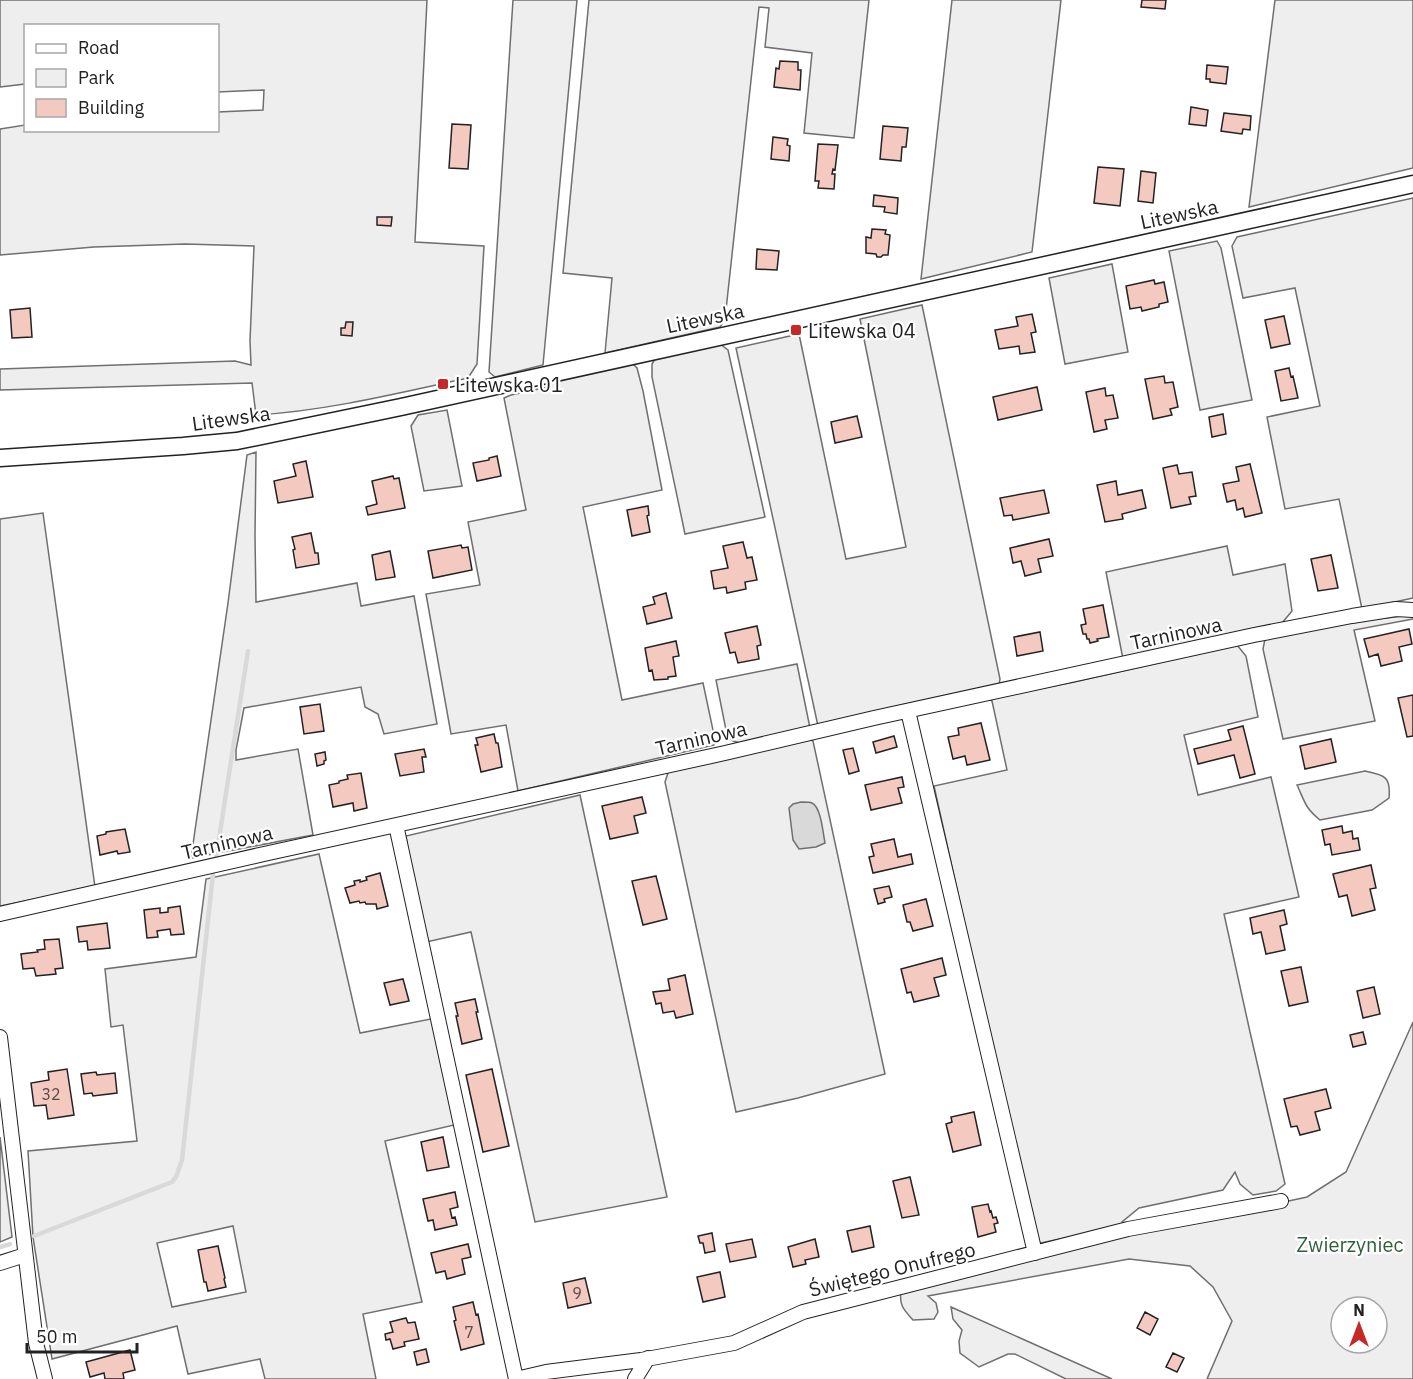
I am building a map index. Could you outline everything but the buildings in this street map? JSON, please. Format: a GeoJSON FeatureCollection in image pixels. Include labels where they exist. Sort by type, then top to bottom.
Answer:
{"type":"FeatureCollection","features":[{"type":"Feature","properties":{"kind":"street","name":"Litewska"},"geometry":{"type":"LineString","coordinates":[[0,458],[183,446],[266,436],[1413,184]]}},
{"type":"Feature","properties":{"kind":"street","name":"Tarninowa"},"geometry":{"type":"LineString","coordinates":[[0,914],[252,856],[1294,627],[1396,609],[1413,610]]}},
{"type":"Feature","properties":{"kind":"street"},"geometry":{"type":"LineString","coordinates":[[908,711],[1035,1253]]}},
{"type":"Feature","properties":{"kind":"street"},"geometry":{"type":"LineString","coordinates":[[396,825],[516,1379]]}},
{"type":"Feature","properties":{"kind":"street"},"geometry":{"type":"LineString","coordinates":[[0,1037],[36,1343],[45,1379]]}},
{"type":"Feature","properties":{"kind":"street","name":"Świętego Onufrego"},"geometry":{"type":"LineString","coordinates":[[516,1379],[546,1372],[734,1343],[803,1312],[1128,1229],[1281,1201]]}},
{"type":"Feature","properties":{"kind":"street"},"geometry":{"type":"LineString","coordinates":[[0,1263],[25,1255]]}},
{"type":"Feature","properties":{"kind":"street"},"geometry":{"type":"LineString","coordinates":[[635,1379],[648,1358]]}},
{"type":"Feature","properties":{"kind":"green space"},"geometry":{"type":"Polygon","coordinates":[[[0,0],[427,0],[415,242],[484,246],[477,364],[468,378],[336,405],[256,415],[252,383],[0,390],[0,369],[235,361],[251,365],[254,246],[185,244],[94,247],[0,255],[0,129],[24,125],[24,132],[219,132],[219,112],[263,110],[264,90],[219,92],[219,24],[24,24],[24,84],[0,87],[0,0]]]}},
{"type":"Feature","properties":{"kind":"green space"},"geometry":{"type":"Polygon","coordinates":[[[513,0],[577,0],[543,365],[495,377],[489,372],[513,0]]]}},
{"type":"Feature","properties":{"kind":"green space"},"geometry":{"type":"Polygon","coordinates":[[[589,0],[869,0],[854,138],[804,133],[812,53],[765,47],[769,8],[759,7],[725,319],[720,327],[605,353],[612,278],[563,273],[589,0]]]}},
{"type":"Feature","properties":{"kind":"green space"},"geometry":{"type":"Polygon","coordinates":[[[952,0],[1061,0],[1032,252],[921,279],[952,0]]]}},
{"type":"Feature","properties":{"kind":"green space"},"geometry":{"type":"Polygon","coordinates":[[[1275,0],[1413,0],[1413,168],[1249,207],[1275,0]]]}},
{"type":"Feature","properties":{"kind":"green space"},"geometry":{"type":"Polygon","coordinates":[[[1413,198],[1413,598],[1362,609],[1339,499],[1285,509],[1267,417],[1320,406],[1295,288],[1243,298],[1232,246],[1237,237],[1413,198]]]}},
{"type":"Feature","properties":{"kind":"green space"},"geometry":{"type":"Polygon","coordinates":[[[1217,241],[1221,248],[1252,400],[1200,410],[1169,251],[1217,241]]]}},
{"type":"Feature","properties":{"kind":"green space"},"geometry":{"type":"Polygon","coordinates":[[[1112,264],[1128,352],[1065,364],[1049,278],[1112,264]]]}},
{"type":"Feature","properties":{"kind":"green space"},"geometry":{"type":"Polygon","coordinates":[[[922,305],[1000,679],[999,685],[818,726],[736,348],[799,334],[846,559],[906,547],[860,319],[922,305]]]}},
{"type":"Feature","properties":{"kind":"green space"},"geometry":{"type":"Polygon","coordinates":[[[720,344],[728,350],[765,517],[685,534],[652,377],[652,364],[655,359],[720,344]]]}},
{"type":"Feature","properties":{"kind":"green space"},"geometry":{"type":"Polygon","coordinates":[[[633,364],[637,368],[643,391],[662,490],[583,507],[622,700],[703,683],[714,745],[518,791],[506,725],[451,734],[426,594],[480,585],[468,522],[526,510],[504,398],[548,387],[548,383],[633,364]]]}},
{"type":"Feature","properties":{"kind":"green space"},"geometry":{"type":"Polygon","coordinates":[[[447,410],[462,486],[424,491],[411,426],[418,415],[447,410]]]}},
{"type":"Feature","properties":{"kind":"green space"},"geometry":{"type":"Polygon","coordinates":[[[256,452],[256,602],[357,583],[361,606],[414,596],[437,724],[384,734],[378,714],[365,707],[361,687],[244,708],[236,760],[298,749],[313,835],[191,858],[247,455],[256,452]]]}},
{"type":"Feature","properties":{"kind":"green space"},"geometry":{"type":"Polygon","coordinates":[[[43,513],[95,887],[0,906],[0,519],[43,513]]]}},
{"type":"Feature","properties":{"kind":"green space"},"geometry":{"type":"Polygon","coordinates":[[[1227,546],[1233,575],[1285,564],[1292,611],[1282,623],[1123,659],[1106,572],[1227,546]]]}},
{"type":"Feature","properties":{"kind":"green space"},"geometry":{"type":"Polygon","coordinates":[[[1411,615],[1413,619],[1354,630],[1375,721],[1283,739],[1263,649],[1265,639],[1352,622],[1411,615]]]}},
{"type":"Feature","properties":{"kind":"green space"},"geometry":{"type":"Polygon","coordinates":[[[1237,645],[1246,656],[1258,717],[1184,735],[1198,795],[1271,777],[1299,897],[1224,914],[1285,1184],[1276,1191],[1253,1195],[1240,1184],[1235,1172],[1223,1190],[1139,1208],[1122,1222],[1124,1226],[1036,1244],[934,786],[1007,770],[992,701],[988,699],[1237,645]]]}},
{"type":"Feature","properties":{"kind":"green space"},"geometry":{"type":"Polygon","coordinates":[[[797,664],[810,728],[740,743],[733,741],[727,735],[716,680],[797,664]]]}},
{"type":"Feature","properties":{"kind":"green space"},"geometry":{"type":"Polygon","coordinates":[[[807,738],[813,741],[885,1074],[736,1112],[665,782],[669,770],[807,738]]]}},
{"type":"Feature","properties":{"kind":"green space"},"geometry":{"type":"Polygon","coordinates":[[[1365,771],[1382,776],[1389,785],[1389,798],[1372,810],[1320,820],[1308,808],[1297,785],[1365,771]]]}},
{"type":"Feature","properties":{"kind":"green space"},"geometry":{"type":"Polygon","coordinates":[[[580,795],[667,1197],[535,1222],[471,932],[426,942],[467,1122],[385,1141],[422,1302],[363,1314],[376,1379],[265,1379],[260,1359],[188,1374],[177,1326],[52,1359],[33,1237],[28,1151],[137,1141],[123,1025],[111,1027],[105,969],[196,957],[206,879],[319,854],[360,1033],[431,1019],[406,836],[580,795]],[[233,1226],[157,1243],[172,1307],[246,1292],[233,1226]]]}},
{"type":"Feature","properties":{"kind":"green space","name":"Zwierzyniec"},"geometry":{"type":"Polygon","coordinates":[[[1413,1022],[1413,1379],[1207,1379],[1232,1321],[1213,1287],[1190,1266],[1129,1259],[928,1296],[936,1303],[938,1312],[934,1319],[913,1320],[901,1303],[901,1290],[1112,1239],[1307,1197],[1346,1172],[1413,1022]]]}},
{"type":"Feature","properties":{"kind":"green space"},"geometry":{"type":"Polygon","coordinates":[[[0,1137],[12,1237],[0,1242],[0,1137]]]}},
{"type":"Feature","properties":{"kind":"green space"},"geometry":{"type":"Polygon","coordinates":[[[951,1307],[1112,1379],[1066,1379],[1015,1354],[1008,1354],[979,1367],[960,1353],[959,1341],[962,1330],[953,1319],[951,1307]]]}},
{"type":"Feature","properties":{"kind":"shaded area"},"geometry":{"type":"Polygon","coordinates":[[[801,802],[812,803],[818,810],[825,843],[816,847],[799,849],[793,840],[789,808],[801,802]]]}},
{"type":"Feature","properties":{"kind":"waterway"},"geometry":{"type":"LineString","coordinates":[[216,858],[248,651]]}},
{"type":"Feature","properties":{"kind":"waterway"},"geometry":{"type":"LineString","coordinates":[[34,1236],[172,1182],[176,1177],[182,1160],[213,874]]}},
{"type":"Feature","properties":{"kind":"waterway"},"geometry":{"type":"LineString","coordinates":[[0,1247],[10,1244]]}},
{"type":"Feature","properties":{"kind":"place","name":"Litewska 04"},"geometry":{"type":"Point","coordinates":[796,330]}},
{"type":"Feature","properties":{"kind":"place","name":"Litewska 01"},"geometry":{"type":"Point","coordinates":[443,384]}}]}
